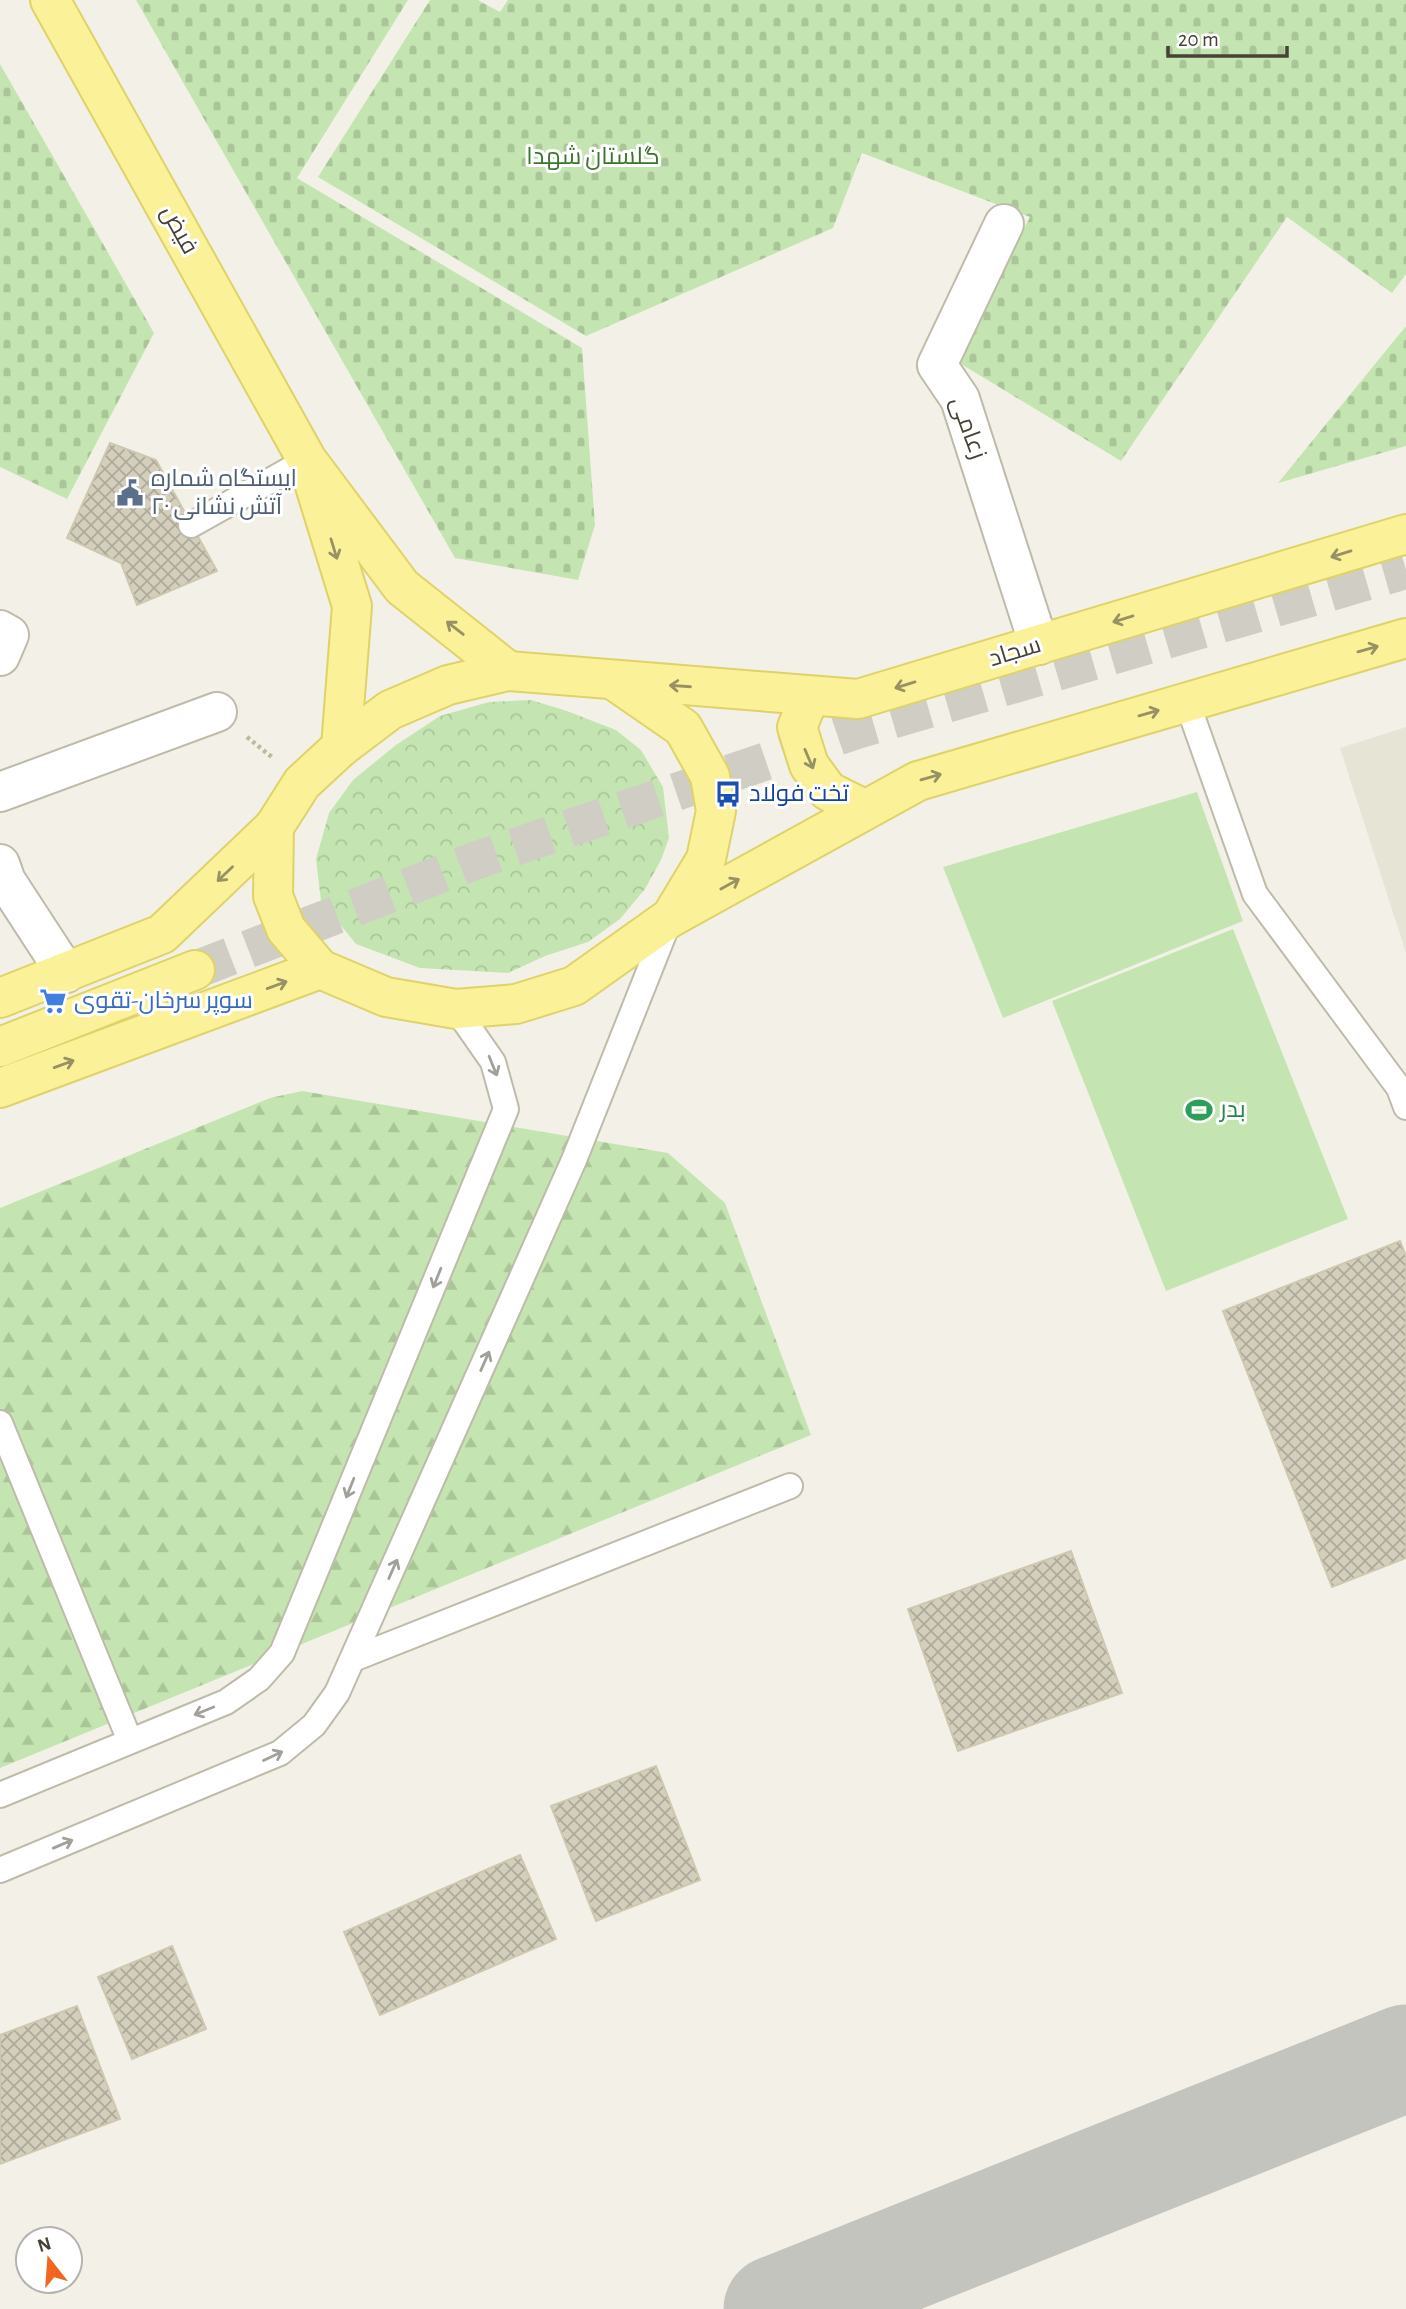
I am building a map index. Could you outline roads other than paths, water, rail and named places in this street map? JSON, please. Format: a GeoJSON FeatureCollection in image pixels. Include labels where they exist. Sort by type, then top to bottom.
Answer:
{"type":"FeatureCollection","features":[{"type":"Feature","properties":{"kind":"main road","name":"فیض"},"geometry":{"type":"LineString","coordinates":[[51,0],[307,460]]}},
{"type":"Feature","properties":{"kind":"main road"},"geometry":{"type":"LineString","coordinates":[[307,460],[402,587],[508,671]]}},
{"type":"Feature","properties":{"kind":"main road"},"geometry":{"type":"LineString","coordinates":[[307,460],[352,606],[341,747]]}},
{"type":"Feature","properties":{"kind":"main road","name":"سجاد"},"geometry":{"type":"LineString","coordinates":[[508,671],[858,699],[1406,534]]}},
{"type":"Feature","properties":{"kind":"main road"},"geometry":{"type":"LineString","coordinates":[[274,827],[273,896],[286,929],[320,969],[386,997],[456,1009],[516,1004],[574,986],[671,917],[918,781],[1406,638]]}},
{"type":"Feature","properties":{"kind":"main road"},"geometry":{"type":"LineString","coordinates":[[0,998],[162,934],[274,827],[302,783],[341,747],[390,710],[448,685],[508,671]]}},
{"type":"Feature","properties":{"kind":"main road"},"geometry":{"type":"LineString","coordinates":[[615,681],[683,728],[710,776],[716,811],[706,859],[671,917]]}},
{"type":"Feature","properties":{"kind":"main road"},"geometry":{"type":"LineString","coordinates":[[810,696],[797,727],[810,765],[828,790],[864,809]]}},
{"type":"Feature","properties":{"kind":"main road"},"geometry":{"type":"LineString","coordinates":[[0,1088],[320,969]]}},
{"type":"Feature","properties":{"kind":"main road"},"geometry":{"type":"LineString","coordinates":[[0,1046],[195,970]]}},
{"type":"Feature","properties":{"kind":"street","name":"زعامی"},"geometry":{"type":"LineString","coordinates":[[1004,224],[937,365],[960,399],[1039,645]]}},
{"type":"Feature","properties":{"kind":"street"},"geometry":{"type":"LineString","coordinates":[[0,630],[9,635],[0,656]]}},
{"type":"Feature","properties":{"kind":"street"},"geometry":{"type":"LineString","coordinates":[[0,792],[216,712]]}},
{"type":"Feature","properties":{"kind":"street"},"geometry":{"type":"LineString","coordinates":[[0,864],[6,881],[66,972]]}},
{"type":"Feature","properties":{"kind":"lane"},"geometry":{"type":"LineString","coordinates":[[191,526],[307,460]]}},
{"type":"Feature","properties":{"kind":"lane"},"geometry":{"type":"LineString","coordinates":[[1186,702],[1255,894],[1399,1088],[1406,1107]]}},
{"type":"Feature","properties":{"kind":"lane"},"geometry":{"type":"LineString","coordinates":[[0,1870],[281,1753],[314,1726],[337,1693],[353,1659],[574,1160],[671,917]]}},
{"type":"Feature","properties":{"kind":"lane"},"geometry":{"type":"LineString","coordinates":[[0,1796],[226,1702],[259,1679],[282,1653],[506,1109],[493,1062],[456,1009]]}},
{"type":"Feature","properties":{"kind":"lane"},"geometry":{"type":"LineString","coordinates":[[0,1423],[130,1741]]}},
{"type":"Feature","properties":{"kind":"lane"},"geometry":{"type":"LineString","coordinates":[[353,1659],[790,1486]]}},
{"type":"Feature","properties":{"kind":"tunnel"},"geometry":{"type":"LineString","coordinates":[[195,970],[477,860],[857,730],[1406,570]]}},
{"type":"Feature","properties":{"kind":"place","name":"ایستگاه شماره ۲۰ آتش نشانی"},"geometry":{"type":"Point","coordinates":[130,493]}},
{"type":"Feature","properties":{"kind":"place","name":"تخت فولاد"},"geometry":{"type":"Point","coordinates":[728,794]}},
{"type":"Feature","properties":{"kind":"place","name":"سوپر سرخان-تقوی"},"geometry":{"type":"Point","coordinates":[53,1001]}},
{"type":"Feature","properties":{"kind":"place","name":"بدر"},"geometry":{"type":"Point","coordinates":[1199,1110]}},
{"type":"Feature","properties":{"kind":"park label","name":"گلستان شهدا"},"geometry":{"type":"Point","coordinates":[593,157]}}]}
